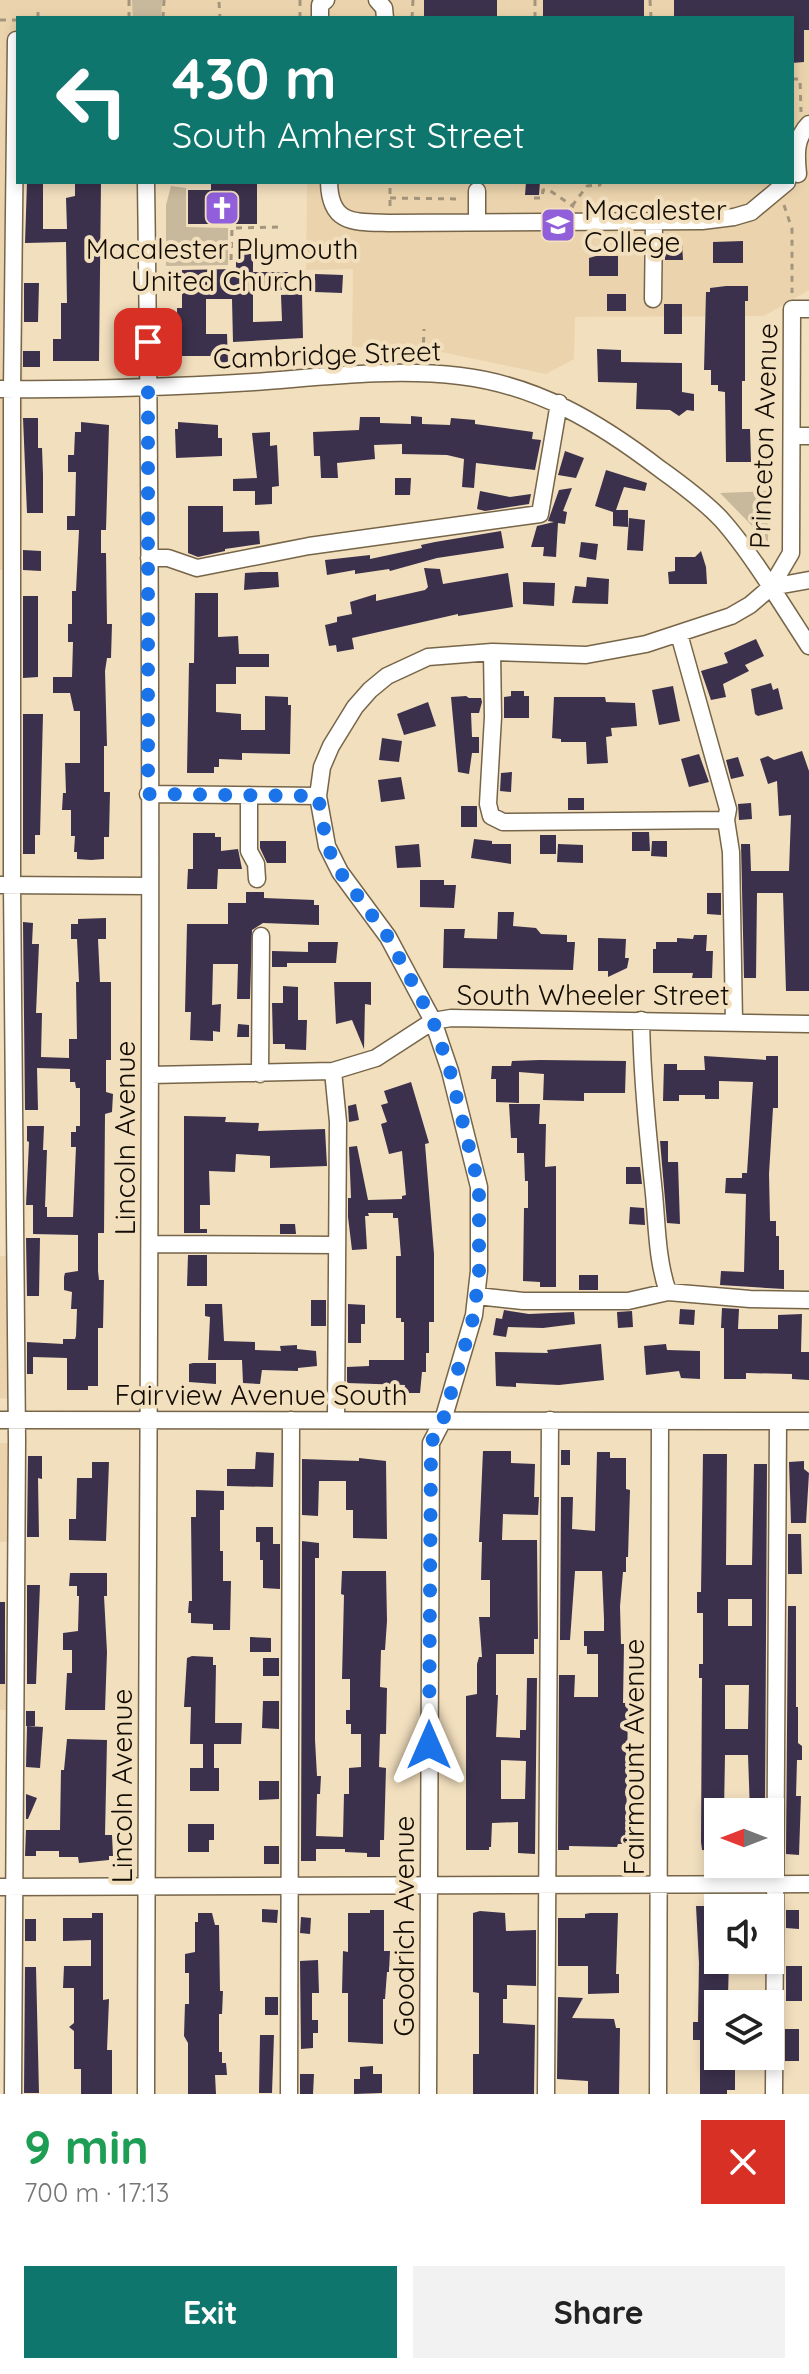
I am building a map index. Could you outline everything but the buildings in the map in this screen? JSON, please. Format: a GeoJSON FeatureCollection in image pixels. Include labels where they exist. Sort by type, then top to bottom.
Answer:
{"type":"FeatureCollection","features":[{"type":"Feature","properties":{"kind":"street"},"geometry":{"type":"LineString","coordinates":[[11,41],[6,389],[6,885],[7,1887],[13,2094]]}},
{"type":"Feature","properties":{"kind":"street"},"geometry":{"type":"LineString","coordinates":[[794,164],[796,149],[806,126]]}},
{"type":"Feature","properties":{"kind":"street","name":"Lincoln Avenue"},"geometry":{"type":"LineString","coordinates":[[146,184],[150,1244],[146,2094]]}},
{"type":"Feature","properties":{"kind":"street"},"geometry":{"type":"LineString","coordinates":[[329,184],[334,210],[341,218],[364,223],[389,223],[477,222],[575,214],[654,221],[702,221],[751,212],[787,184]]}},
{"type":"Feature","properties":{"kind":"street"},"geometry":{"type":"LineString","coordinates":[[477,195],[477,222]]}},
{"type":"Feature","properties":{"kind":"street"},"geometry":{"type":"LineString","coordinates":[[653,299],[654,221]]}},
{"type":"Feature","properties":{"kind":"street","name":"Princeton Avenue"},"geometry":{"type":"LineString","coordinates":[[801,309],[800,436],[791,553],[771,587],[809,646]]}},
{"type":"Feature","properties":{"kind":"street","name":"Cambridge Street"},"geometry":{"type":"LineString","coordinates":[[6,389],[149,389],[386,373],[462,376],[506,385],[559,403],[617,436],[688,490],[719,518],[771,587]]}},
{"type":"Feature","properties":{"kind":"street"},"geometry":{"type":"LineString","coordinates":[[149,558],[168,558],[197,568],[309,546],[540,514],[559,403]]}},
{"type":"Feature","properties":{"kind":"street"},"geometry":{"type":"LineString","coordinates":[[148,794],[318,796],[322,767],[355,707],[387,676],[428,657],[492,652],[586,655],[679,634],[731,616],[771,587],[809,580]]}},
{"type":"Feature","properties":{"kind":"street"},"geometry":{"type":"LineString","coordinates":[[679,634],[728,809],[734,1021]]}},
{"type":"Feature","properties":{"kind":"street"},"geometry":{"type":"LineString","coordinates":[[492,652],[493,717],[488,804],[491,816],[503,822],[726,820]]}},
{"type":"Feature","properties":{"kind":"street"},"geometry":{"type":"LineString","coordinates":[[249,795],[249,851],[256,864],[257,879]]}},
{"type":"Feature","properties":{"kind":"street","name":"Goodrich Avenue"},"geometry":{"type":"LineString","coordinates":[[318,796],[327,846],[340,872],[388,937],[433,1021],[450,1071],[479,1187],[474,1315],[443,1420],[431,1443],[428,2094]]}},
{"type":"Feature","properties":{"kind":"street"},"geometry":{"type":"LineString","coordinates":[[6,885],[149,886]]}},
{"type":"Feature","properties":{"kind":"street"},"geometry":{"type":"LineString","coordinates":[[260,1074],[261,936]]}},
{"type":"Feature","properties":{"kind":"street","name":"South Wheeler Street"},"geometry":{"type":"LineString","coordinates":[[150,1075],[333,1071],[376,1058],[433,1021],[451,1018],[809,1024]]}},
{"type":"Feature","properties":{"kind":"street"},"geometry":{"type":"LineString","coordinates":[[641,1020],[642,1070],[657,1228],[662,1276],[668,1292]]}},
{"type":"Feature","properties":{"kind":"street"},"geometry":{"type":"LineString","coordinates":[[333,1071],[338,1122],[336,1420]]}},
{"type":"Feature","properties":{"kind":"street"},"geometry":{"type":"LineString","coordinates":[[150,1244],[337,1245]]}},
{"type":"Feature","properties":{"kind":"street"},"geometry":{"type":"LineString","coordinates":[[477,1296],[523,1301],[628,1301],[668,1292],[809,1300]]}},
{"type":"Feature","properties":{"kind":"street","name":"Fairview Avenue South"},"geometry":{"type":"LineString","coordinates":[[8,1420],[809,1421]]}},
{"type":"Feature","properties":{"kind":"street"},"geometry":{"type":"LineString","coordinates":[[289,2094],[291,1420]]}},
{"type":"Feature","properties":{"kind":"street"},"geometry":{"type":"LineString","coordinates":[[546,2094],[550,1420]]}},
{"type":"Feature","properties":{"kind":"street","name":"Fairmount Avenue"},"geometry":{"type":"LineString","coordinates":[[658,2094],[660,1421]]}},
{"type":"Feature","properties":{"kind":"street"},"geometry":{"type":"LineString","coordinates":[[774,2094],[778,1421]]}},
{"type":"Feature","properties":{"kind":"street"},"geometry":{"type":"LineString","coordinates":[[7,1887],[809,1884]]}},
{"type":"Feature","properties":{"kind":"path"},"geometry":{"type":"LineString","coordinates":[[38,9],[38,16]]}},
{"type":"Feature","properties":{"kind":"path"},"geometry":{"type":"LineString","coordinates":[[794,79],[800,79],[806,126]]}},
{"type":"Feature","properties":{"kind":"path"},"geometry":{"type":"LineString","coordinates":[[389,223],[390,184]]}},
{"type":"Feature","properties":{"kind":"path"},"geometry":{"type":"LineString","coordinates":[[534,208],[534,197],[542,198],[543,190],[549,190],[575,214],[587,186],[600,184]]}},
{"type":"Feature","properties":{"kind":"path"},"geometry":{"type":"LineString","coordinates":[[791,184],[784,205],[792,229],[801,309]]}},
{"type":"Feature","properties":{"kind":"path"},"geometry":{"type":"LineString","coordinates":[[390,198],[477,195]]}},
{"type":"Feature","properties":{"kind":"path"},"geometry":{"type":"LineString","coordinates":[[231,260],[232,228],[278,227]]}},
{"type":"Feature","properties":{"kind":"path"},"geometry":{"type":"LineString","coordinates":[[423,355],[424,329]]}},
{"type":"Feature","properties":{"kind":"shaded area","name":"Macalester College"},"geometry":{"type":"Polygon","coordinates":[[[0,0],[809,0],[809,290],[764,316],[575,317],[574,359],[546,374],[427,349],[352,347],[353,269],[306,270],[307,184],[794,184],[794,16],[16,16],[16,184],[24,184],[22,570],[0,570],[0,0]]]}},
{"type":"Feature","properties":{"kind":"shaded area"},"geometry":{"type":"Polygon","coordinates":[[[132,0],[162,0],[161,16],[133,16],[132,0]]]}},
{"type":"Feature","properties":{"kind":"shaded area"},"geometry":{"type":"Polygon","coordinates":[[[171,186],[186,188],[186,227],[228,228],[228,265],[166,266],[166,205],[171,186]]]}},
{"type":"Feature","properties":{"kind":"shaded area"},"geometry":{"type":"Polygon","coordinates":[[[769,491],[768,542],[720,493],[769,491]]]}},
{"type":"Feature","properties":{"kind":"shaded area"},"geometry":{"type":"Polygon","coordinates":[[[0,1256],[9,1256],[9,1399],[0,1398],[0,1256]]]}},
{"type":"Feature","properties":{"kind":"shaded area"},"geometry":{"type":"Polygon","coordinates":[[[0,1443],[9,1443],[9,1542],[0,1542],[0,1443]]]}},
{"type":"Feature","properties":{"kind":"shaded area"},"geometry":{"type":"Polygon","coordinates":[[[0,1653],[9,1653],[10,1710],[0,1710],[0,1653]]]}},
{"type":"Feature","properties":{"kind":"place","name":"Macalester Plymouth United Church"},"geometry":{"type":"Point","coordinates":[222,208]}},
{"type":"Feature","properties":{"kind":"place","name":"Macalester College"},"geometry":{"type":"Point","coordinates":[558,225]}},
{"type":"Feature","properties":{"kind":"route"},"geometry":{"type":"LineString","coordinates":[[148,342],[148,794],[318,796],[327,846],[340,872],[388,937],[433,1021],[450,1071],[479,1187],[479,1271],[474,1315],[443,1420],[431,1443],[429,1745]]}}]}
